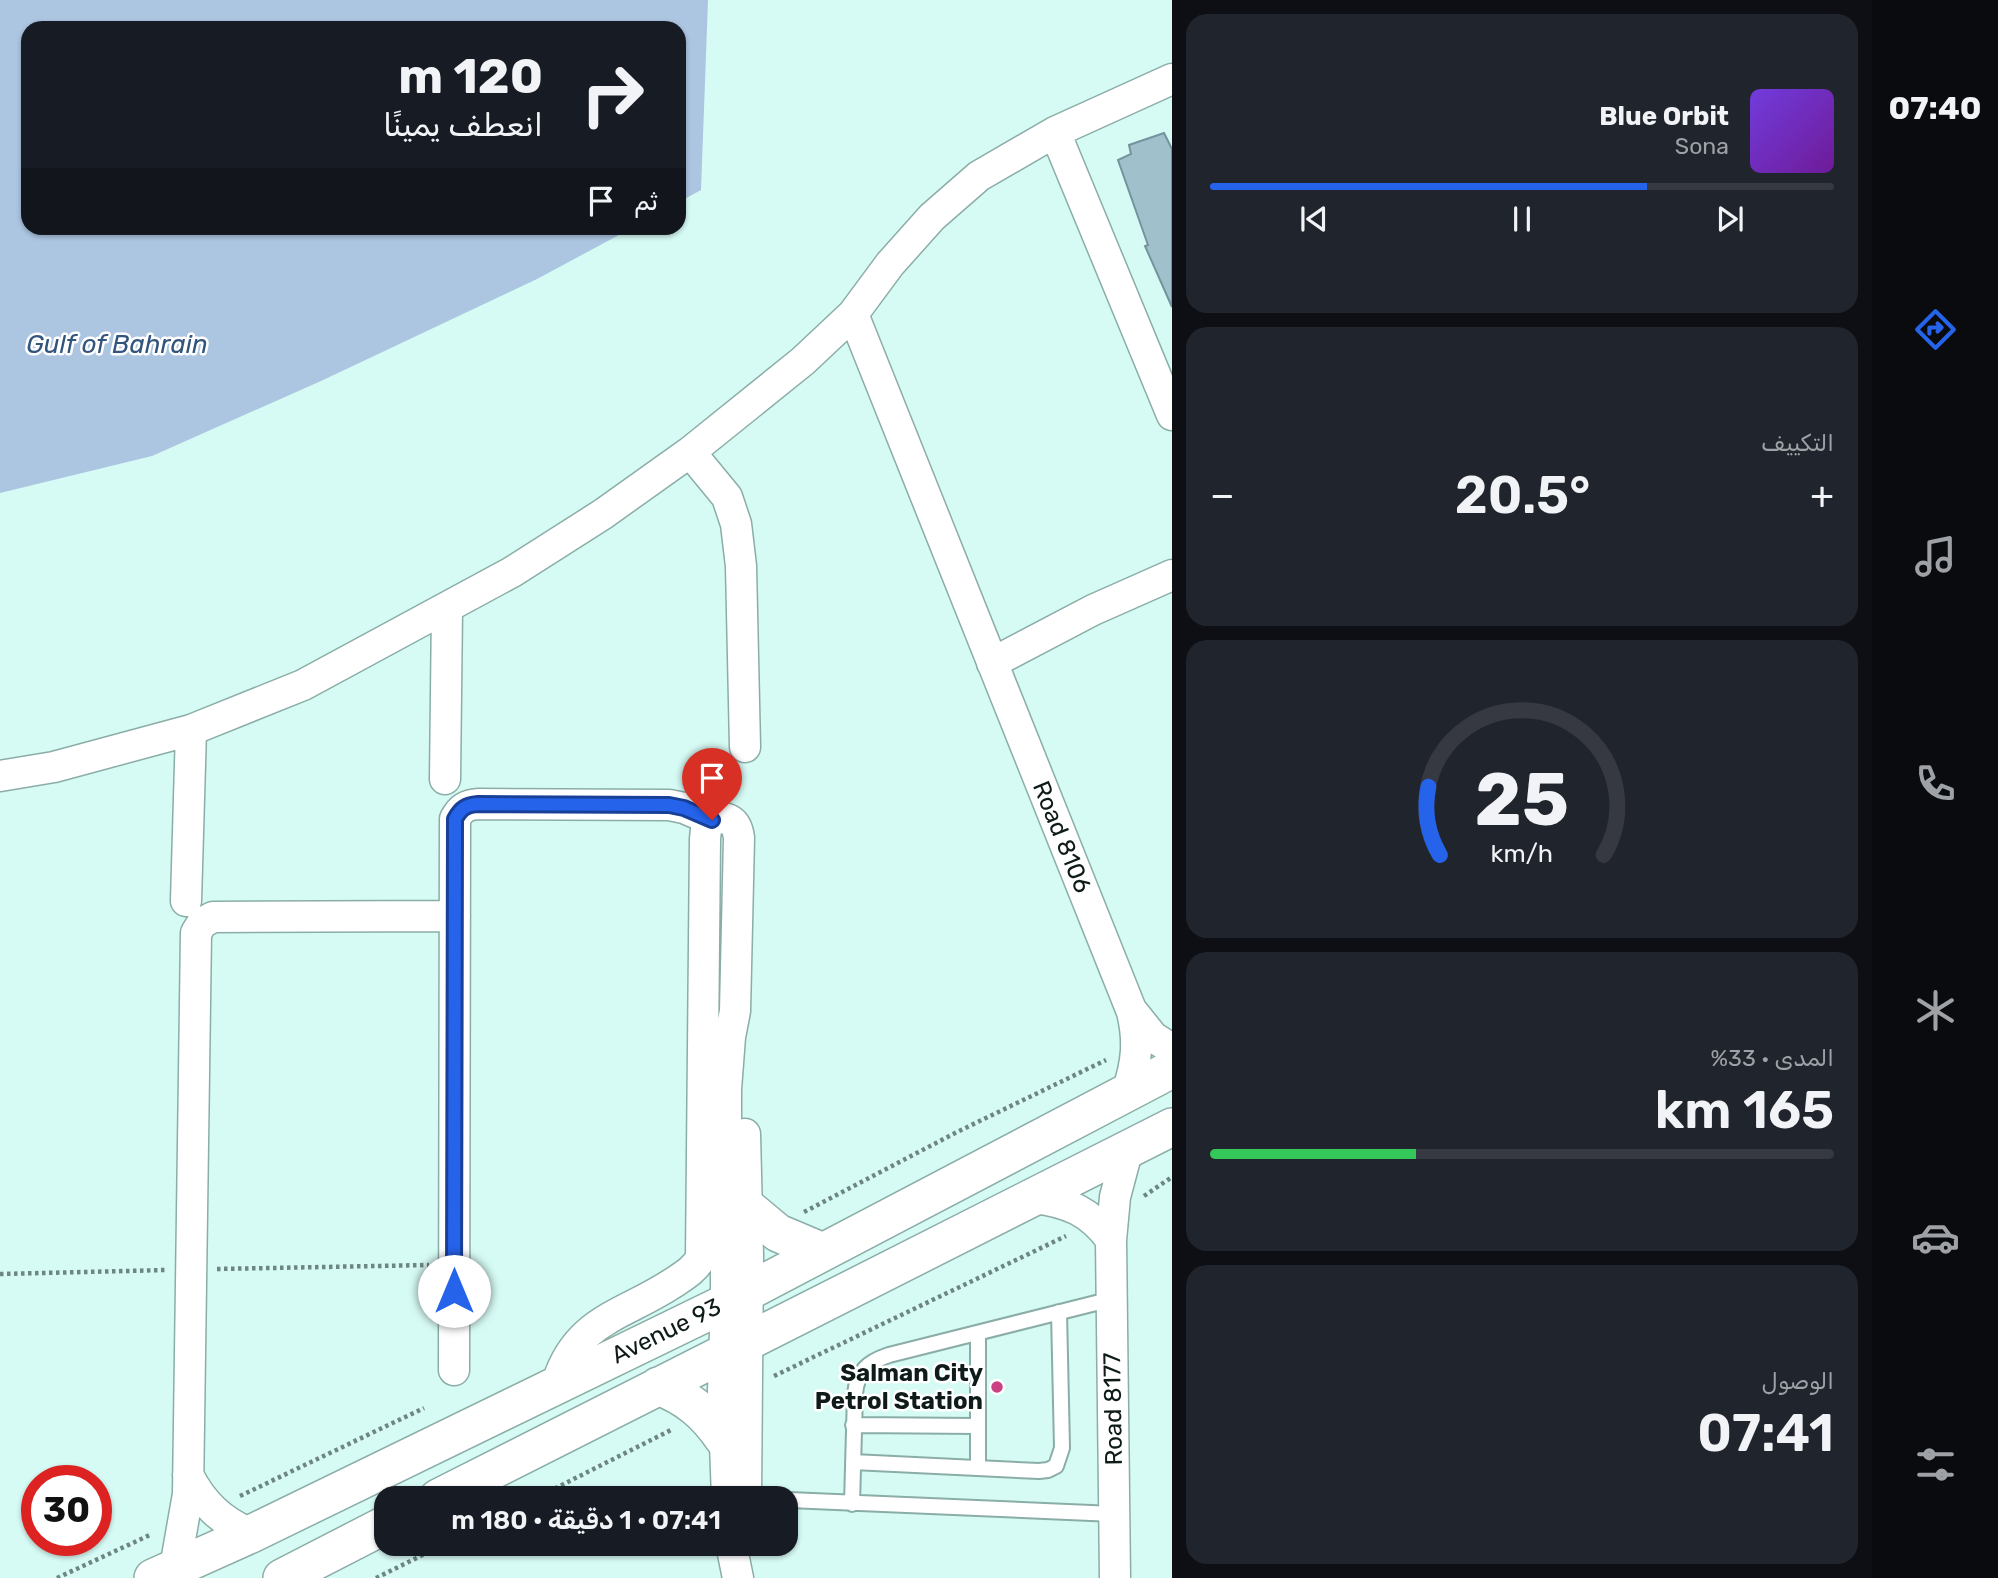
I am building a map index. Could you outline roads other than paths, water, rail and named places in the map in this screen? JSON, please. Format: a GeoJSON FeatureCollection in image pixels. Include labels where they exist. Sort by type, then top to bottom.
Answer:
{"type":"FeatureCollection","features":[{"type":"Feature","properties":{"kind":"street"},"geometry":{"type":"LineString","coordinates":[[0,776],[54,767],[191,730],[303,685],[512,572],[690,452],[803,361],[853,314],[890,264],[932,217],[979,176],[1055,132],[1172,79]]}},
{"type":"Feature","properties":{"kind":"street"},"geometry":{"type":"LineString","coordinates":[[1055,132],[1172,415]]}},
{"type":"Feature","properties":{"kind":"street","name":"Road 8106"},"geometry":{"type":"LineString","coordinates":[[853,314],[1132,1012],[1138,1044],[1136,1063],[1127,1092]]}},
{"type":"Feature","properties":{"kind":"street"},"geometry":{"type":"LineString","coordinates":[[690,452],[727,497],[736,524],[741,566],[745,747]]}},
{"type":"Feature","properties":{"kind":"street"},"geometry":{"type":"LineString","coordinates":[[992,663],[1093,610],[1172,575]]}},
{"type":"Feature","properties":{"kind":"street"},"geometry":{"type":"LineString","coordinates":[[445,779],[447,609]]}},
{"type":"Feature","properties":{"kind":"street"},"geometry":{"type":"LineString","coordinates":[[186,901],[191,730]]}},
{"type":"Feature","properties":{"kind":"street"},"geometry":{"type":"LineString","coordinates":[[454,1370],[455,819],[460,810],[468,804],[669,805],[684,808],[712,820]]}},
{"type":"Feature","properties":{"kind":"street"},"geometry":{"type":"LineString","coordinates":[[558,1383],[572,1348],[585,1334],[695,1269],[701,1258],[705,839],[706,829],[712,820],[721,817],[732,820],[738,829],[739,838],[735,1011],[742,1067],[748,1208],[737,1297]]}},
{"type":"Feature","properties":{"kind":"street"},"geometry":{"type":"LineString","coordinates":[[164,1573],[198,1514],[198,1495],[188,1475],[196,933],[202,923],[225,917],[455,916]]}},
{"type":"Feature","properties":{"kind":"street"},"geometry":{"type":"LineString","coordinates":[[735,1011],[727,1078],[737,1297],[736,1349],[745,1486]]}},
{"type":"Feature","properties":{"kind":"street","name":"Road 8106"},"geometry":{"type":"LineString","coordinates":[[1132,1012],[1153,1037],[1172,1049]]}},
{"type":"Feature","properties":{"kind":"street","name":"Avenue 93"},"geometry":{"type":"LineString","coordinates":[[164,1573],[251,1534],[737,1297],[1172,1069]]}},
{"type":"Feature","properties":{"kind":"street","name":"Avenue 93"},"geometry":{"type":"LineString","coordinates":[[462,1486],[1172,1127]]}},
{"type":"Feature","properties":{"kind":"street","name":"Road 8177"},"geometry":{"type":"LineString","coordinates":[[1115,1578],[1111,1240],[1115,1197],[1128,1149]]}},
{"type":"Feature","properties":{"kind":"street"},"geometry":{"type":"LineString","coordinates":[[1035,1198],[1060,1201],[1083,1211],[1102,1227],[1111,1240]]}},
{"type":"Feature","properties":{"kind":"street"},"geometry":{"type":"LineString","coordinates":[[748,1208],[778,1233],[823,1252]]}},
{"type":"Feature","properties":{"kind":"street"},"geometry":{"type":"LineString","coordinates":[[726,1486],[723,1438],[736,1349]]}},
{"type":"Feature","properties":{"kind":"street"},"geometry":{"type":"LineString","coordinates":[[658,1386],[672,1391],[699,1409],[723,1438]]}},
{"type":"Feature","properties":{"kind":"street"},"geometry":{"type":"LineString","coordinates":[[198,1514],[251,1534]]}},
{"type":"Feature","properties":{"kind":"street"},"geometry":{"type":"LineString","coordinates":[[282,1578],[374,1531]]}},
{"type":"Feature","properties":{"kind":"street"},"geometry":{"type":"LineString","coordinates":[[734,1556],[738,1577]]}},
{"type":"Feature","properties":{"kind":"street"},"geometry":{"type":"LineString","coordinates":[[738,1577],[742,1556]]}},
{"type":"Feature","properties":{"kind":"lane"},"geometry":{"type":"LineString","coordinates":[[852,1504],[856,1380],[864,1368],[875,1359],[1112,1299]]}},
{"type":"Feature","properties":{"kind":"lane"},"geometry":{"type":"LineString","coordinates":[[853,1462],[1048,1470],[1056,1466],[1061,1458],[1059,1312]]}},
{"type":"Feature","properties":{"kind":"lane"},"geometry":{"type":"LineString","coordinates":[[978,1333],[978,1468]]}},
{"type":"Feature","properties":{"kind":"lane"},"geometry":{"type":"LineString","coordinates":[[853,1425],[978,1426]]}},
{"type":"Feature","properties":{"kind":"lane"},"geometry":{"type":"LineString","coordinates":[[798,1501],[1114,1514]]}},
{"type":"Feature","properties":{"kind":"water","name":"Gulf of Bahrain"},"geometry":{"type":"Polygon","coordinates":[[[0,0],[708,0],[701,190],[686,198],[686,21],[21,21],[21,235],[619,235],[537,279],[321,381],[152,456],[0,493],[0,0]]]}},
{"type":"Feature","properties":{"kind":"place","name":"Salman City Petrol Station"},"geometry":{"type":"Point","coordinates":[997,1387]}}]}
